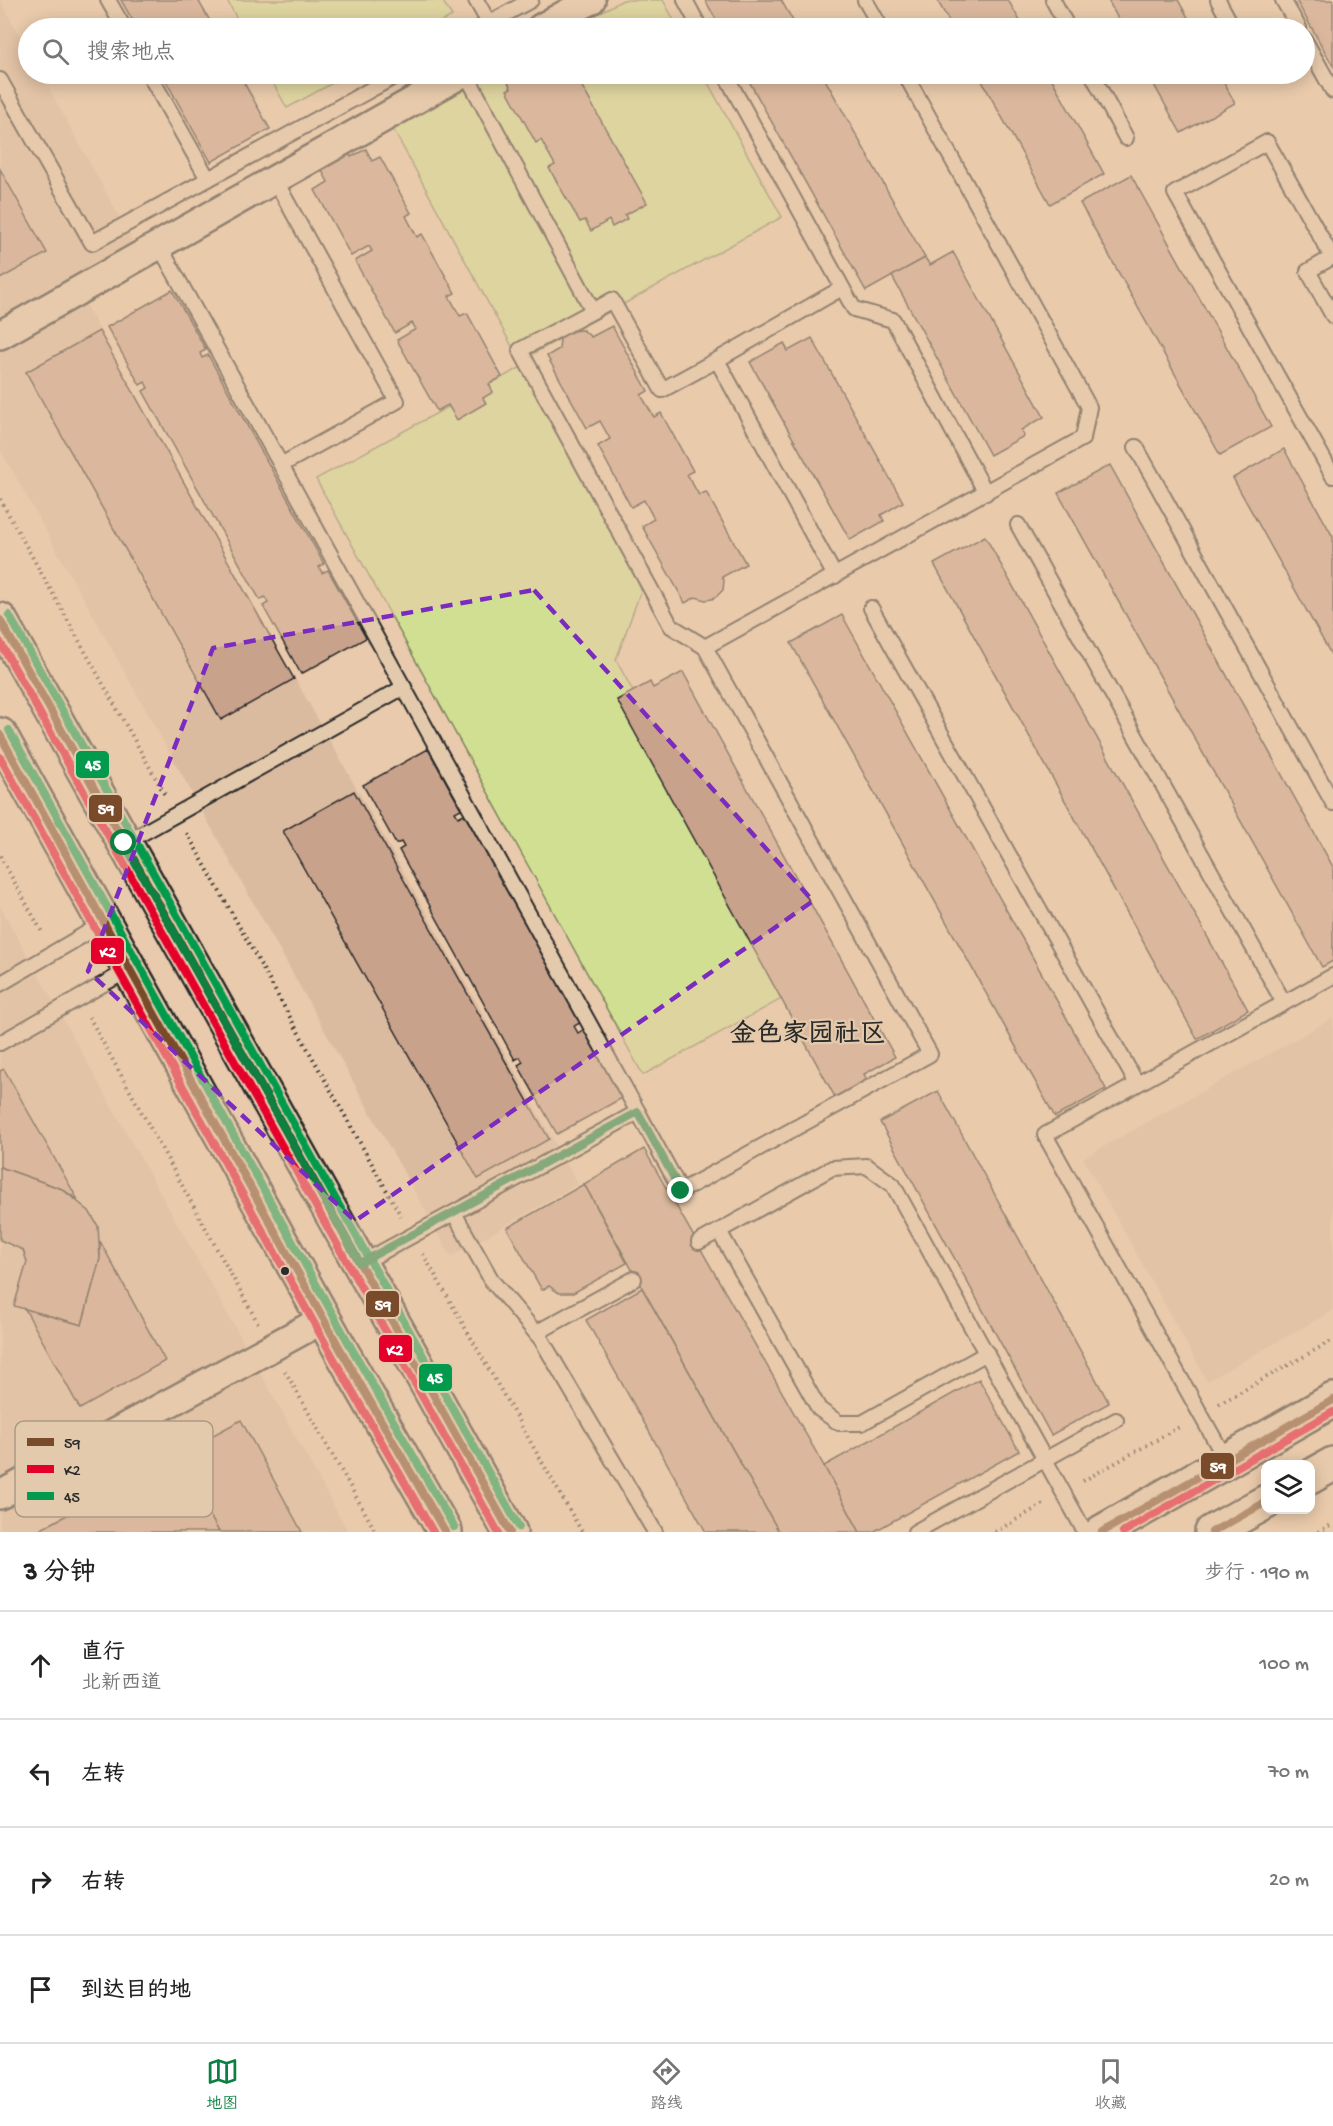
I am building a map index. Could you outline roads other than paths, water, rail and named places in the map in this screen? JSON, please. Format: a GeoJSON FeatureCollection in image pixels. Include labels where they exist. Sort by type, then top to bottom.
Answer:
{"type":"FeatureCollection","features":[{"type":"Feature","properties":{"kind":"main road"},"geometry":{"type":"LineString","coordinates":[[0,620],[510,1532]]}},
{"type":"Feature","properties":{"kind":"main road"},"geometry":{"type":"LineString","coordinates":[[0,735],[324,1319],[445,1532]]}},
{"type":"Feature","properties":{"kind":"main road"},"geometry":{"type":"LineString","coordinates":[[1102,1532],[1333,1400]]}},
{"type":"Feature","properties":{"kind":"main road"},"geometry":{"type":"LineString","coordinates":[[1315,1475],[1333,1464]]}},
{"type":"Feature","properties":{"kind":"main road"},"geometry":{"type":"LineString","coordinates":[[1212,1532],[1261,1505]]}},
{"type":"Feature","properties":{"kind":"street"},"geometry":{"type":"LineString","coordinates":[[559,18],[591,0]]}},
{"type":"Feature","properties":{"kind":"street"},"geometry":{"type":"LineString","coordinates":[[0,334],[446,84]]}},
{"type":"Feature","properties":{"kind":"street"},"geometry":{"type":"LineString","coordinates":[[137,1421],[324,1319]]}},
{"type":"Feature","properties":{"kind":"street"},"geometry":{"type":"LineString","coordinates":[[0,1495],[15,1487]]}},
{"type":"Feature","properties":{"kind":"lane"},"geometry":{"type":"LineString","coordinates":[[108,0],[118,18]]}},
{"type":"Feature","properties":{"kind":"lane"},"geometry":{"type":"LineString","coordinates":[[476,0],[482,18]]}},
{"type":"Feature","properties":{"kind":"lane"},"geometry":{"type":"LineString","coordinates":[[498,18],[531,0]]}},
{"type":"Feature","properties":{"kind":"lane"},"geometry":{"type":"LineString","coordinates":[[685,0],[695,18]]}},
{"type":"Feature","properties":{"kind":"lane"},"geometry":{"type":"LineString","coordinates":[[865,0],[875,18]]}},
{"type":"Feature","properties":{"kind":"lane"},"geometry":{"type":"LineString","coordinates":[[1053,0],[1063,18]]}},
{"type":"Feature","properties":{"kind":"lane"},"geometry":{"type":"LineString","coordinates":[[1218,0],[1228,18]]}},
{"type":"Feature","properties":{"kind":"lane"},"geometry":{"type":"LineString","coordinates":[[1283,0],[1293,18]]}},
{"type":"Feature","properties":{"kind":"lane"},"geometry":{"type":"LineString","coordinates":[[1315,58],[1333,91]]}},
{"type":"Feature","properties":{"kind":"lane"},"geometry":{"type":"LineString","coordinates":[[0,80],[92,243],[381,84]]}},
{"type":"Feature","properties":{"kind":"lane"},"geometry":{"type":"LineString","coordinates":[[155,84],[208,179]]}},
{"type":"Feature","properties":{"kind":"lane"},"geometry":{"type":"LineString","coordinates":[[469,84],[593,311]]}},
{"type":"Feature","properties":{"kind":"lane"},"geometry":{"type":"LineString","coordinates":[[730,84],[854,309],[893,320],[986,493]]}},
{"type":"Feature","properties":{"kind":"lane"},"geometry":{"type":"LineString","coordinates":[[705,647],[1083,438],[1089,407],[911,84]]}},
{"type":"Feature","properties":{"kind":"lane"},"geometry":{"type":"LineString","coordinates":[[1097,84],[1126,138]]}},
{"type":"Feature","properties":{"kind":"lane"},"geometry":{"type":"LineString","coordinates":[[1333,316],[1308,270],[1332,257],[1267,142],[1175,193],[1333,476]]}},
{"type":"Feature","properties":{"kind":"lane"},"geometry":{"type":"LineString","coordinates":[[275,180],[397,401],[281,465]]}},
{"type":"Feature","properties":{"kind":"lane"},"geometry":{"type":"LineString","coordinates":[[159,244],[681,1191],[930,1054],[705,647],[671,626],[520,350],[612,300],[662,390],[842,288]]}},
{"type":"Feature","properties":{"kind":"lane"},"geometry":{"type":"LineString","coordinates":[[717,360],[835,576]]}},
{"type":"Feature","properties":{"kind":"lane"},"geometry":{"type":"LineString","coordinates":[[1136,447],[1333,803]]}},
{"type":"Feature","properties":{"kind":"lane"},"geometry":{"type":"LineString","coordinates":[[1018,525],[1284,1003]]}},
{"type":"Feature","properties":{"kind":"lane"},"geometry":{"type":"LineString","coordinates":[[871,608],[1137,1084]]}},
{"type":"Feature","properties":{"kind":"lane"},"geometry":{"type":"LineString","coordinates":[[124,843],[404,687]]}},
{"type":"Feature","properties":{"kind":"lane"},"geometry":{"type":"LineString","coordinates":[[0,984],[104,922]]}},
{"type":"Feature","properties":{"kind":"lane"},"geometry":{"type":"LineString","coordinates":[[0,1043],[130,969]]}},
{"type":"Feature","properties":{"kind":"lane"},"geometry":{"type":"LineString","coordinates":[[1226,1460],[1045,1135],[1333,976]]}},
{"type":"Feature","properties":{"kind":"lane"},"geometry":{"type":"LineString","coordinates":[[360,1263],[638,1112]]}},
{"type":"Feature","properties":{"kind":"lane"},"geometry":{"type":"LineString","coordinates":[[699,1242],[832,1168],[867,1167],[892,1185],[1085,1532]]}},
{"type":"Feature","properties":{"kind":"lane"},"geometry":{"type":"LineString","coordinates":[[454,1213],[492,1281],[536,1333],[655,1532]]}},
{"type":"Feature","properties":{"kind":"lane"},"geometry":{"type":"LineString","coordinates":[[719,1231],[819,1409],[839,1423],[862,1423],[987,1353]]}},
{"type":"Feature","properties":{"kind":"lane"},"geometry":{"type":"LineString","coordinates":[[536,1333],[634,1279]]}},
{"type":"Feature","properties":{"kind":"lane"},"geometry":{"type":"LineString","coordinates":[[915,1532],[1116,1420]]}},
{"type":"Feature","properties":{"kind":"district","name":"金色家园社区"},"geometry":{"type":"Point","coordinates":[808,1032]}}]}
